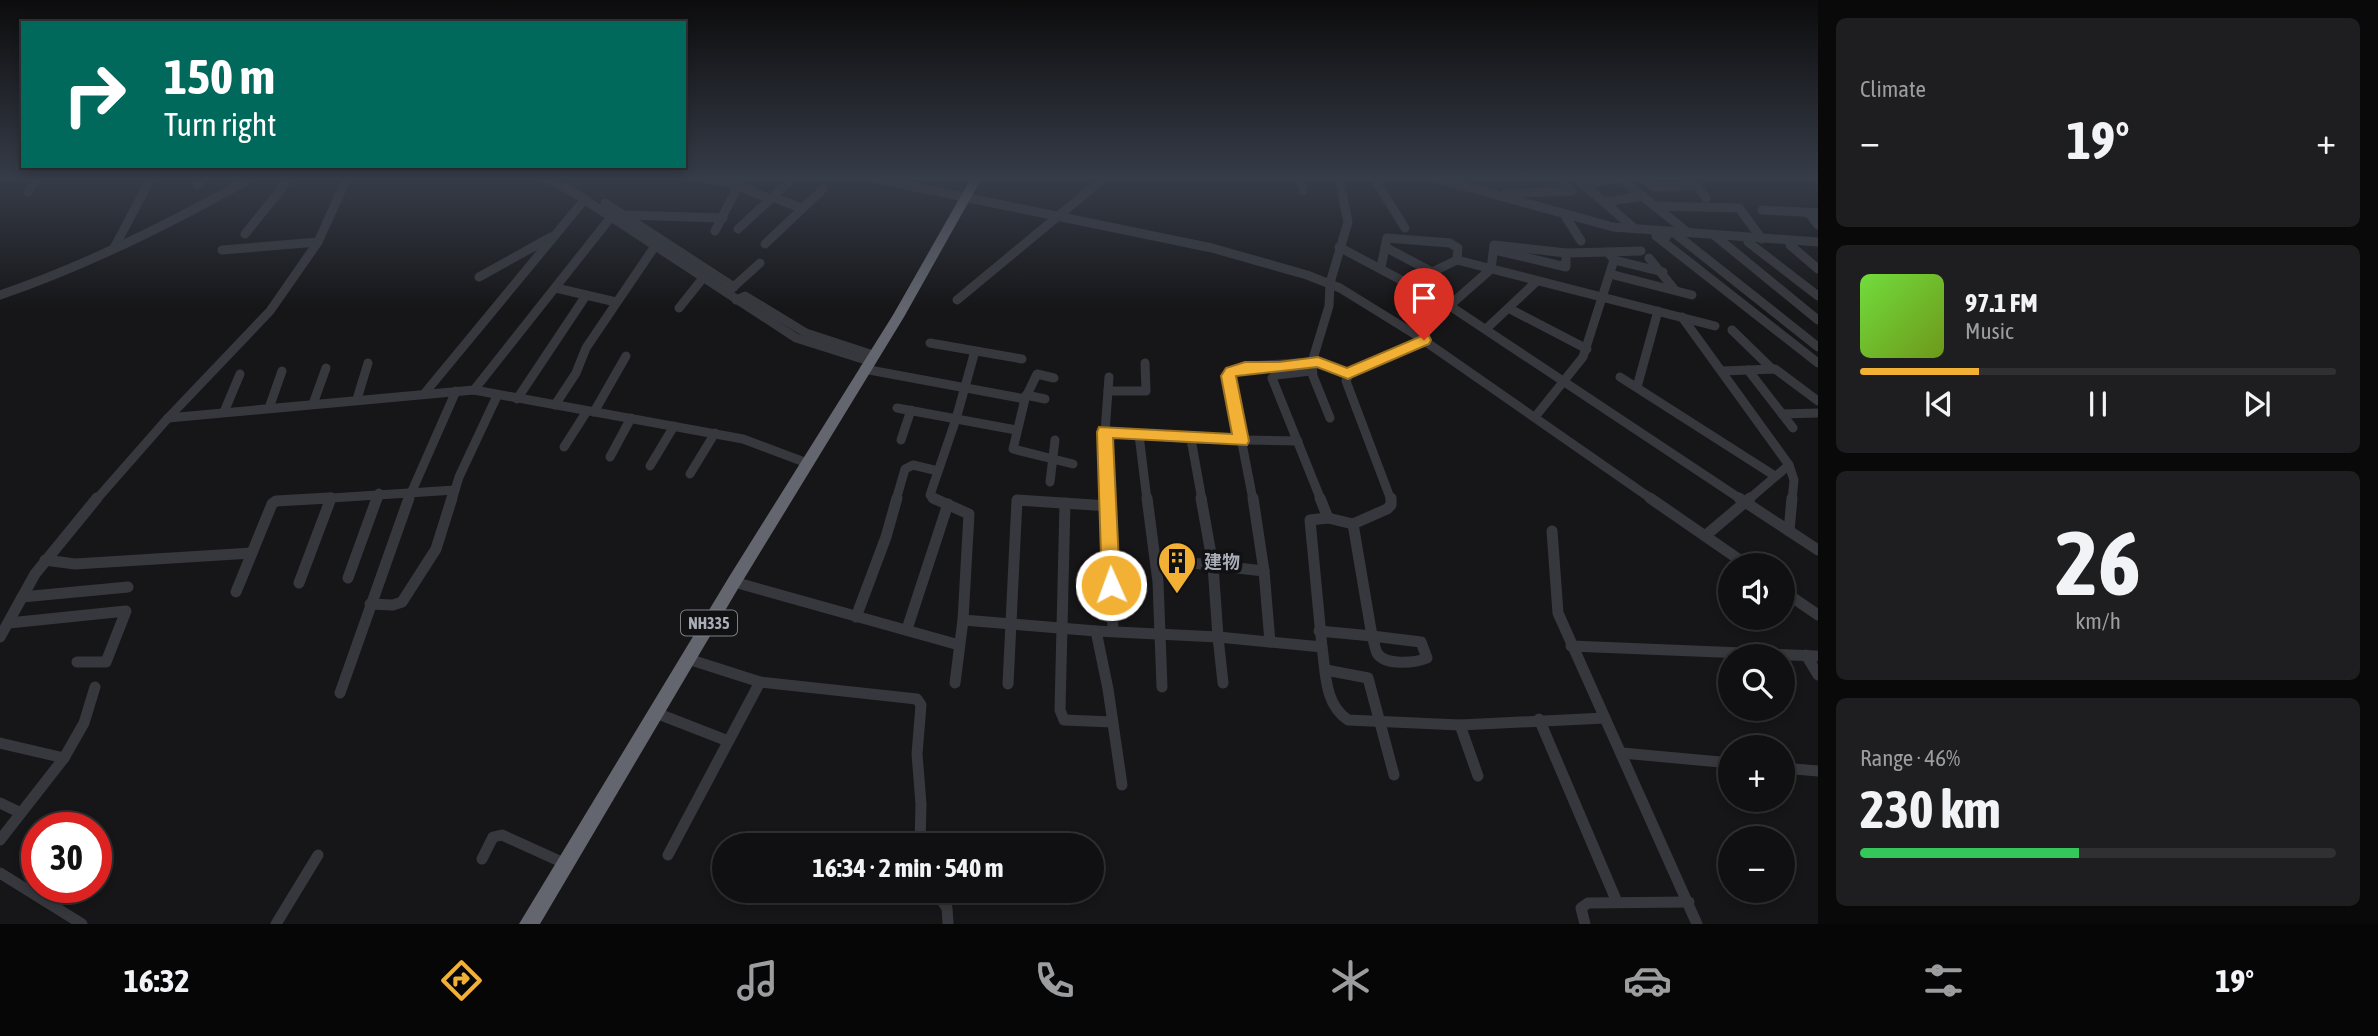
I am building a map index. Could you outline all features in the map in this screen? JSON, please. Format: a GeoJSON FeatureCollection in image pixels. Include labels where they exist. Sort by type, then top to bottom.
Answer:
{"type":"FeatureCollection","features":[{"type":"Feature","properties":{"kind":"highway","name":"NH335"},"geometry":{"type":"LineString","coordinates":[[529,924],[734,582],[898,317],[950,221]]}},
{"type":"Feature","properties":{"kind":"street"},"geometry":{"type":"LineString","coordinates":[[113,249],[128,221]]}},
{"type":"Feature","properties":{"kind":"street"},"geometry":{"type":"LineString","coordinates":[[0,295],[113,249],[172,221]]}},
{"type":"Feature","properties":{"kind":"street"},"geometry":{"type":"LineString","coordinates":[[245,234],[255,221]]}},
{"type":"Feature","properties":{"kind":"street"},"geometry":{"type":"LineString","coordinates":[[0,637],[45,560],[168,418],[270,311],[318,242],[327,221]]}},
{"type":"Feature","properties":{"kind":"street"},"geometry":{"type":"LineString","coordinates":[[424,394],[567,221]]}},
{"type":"Feature","properties":{"kind":"street"},"geometry":{"type":"LineString","coordinates":[[474,390],[608,221]]}},
{"type":"Feature","properties":{"kind":"street"},"geometry":{"type":"LineString","coordinates":[[617,221],[703,278],[730,290]]}},
{"type":"Feature","properties":{"kind":"street"},"geometry":{"type":"LineString","coordinates":[[633,221],[730,290],[736,300],[745,296],[806,333],[869,362],[964,387],[1045,399]]}},
{"type":"Feature","properties":{"kind":"street"},"geometry":{"type":"LineString","coordinates":[[715,231],[721,221]]}},
{"type":"Feature","properties":{"kind":"street"},"geometry":{"type":"LineString","coordinates":[[738,229],[747,221]]}},
{"type":"Feature","properties":{"kind":"street"},"geometry":{"type":"LineString","coordinates":[[765,244],[788,221]]}},
{"type":"Feature","properties":{"kind":"street"},"geometry":{"type":"LineString","coordinates":[[957,300],[1053,221]]}},
{"type":"Feature","properties":{"kind":"street"},"geometry":{"type":"LineString","coordinates":[[1083,221],[1212,248],[1330,283],[1354,295],[1730,553]]}},
{"type":"Feature","properties":{"kind":"street"},"geometry":{"type":"LineString","coordinates":[[1330,418],[1312,367],[1329,306],[1330,283],[1347,221]]}},
{"type":"Feature","properties":{"kind":"street"},"geometry":{"type":"LineString","coordinates":[[1401,221],[1405,228]]}},
{"type":"Feature","properties":{"kind":"street"},"geometry":{"type":"LineString","coordinates":[[1568,221],[1581,241]]}},
{"type":"Feature","properties":{"kind":"street"},"geometry":{"type":"LineString","coordinates":[[1591,221],[1613,227],[1674,234],[1818,347]]}},
{"type":"Feature","properties":{"kind":"street"},"geometry":{"type":"LineString","coordinates":[[1625,221],[1634,229]]}},
{"type":"Feature","properties":{"kind":"street"},"geometry":{"type":"LineString","coordinates":[[1672,221],[1687,233]]}},
{"type":"Feature","properties":{"kind":"street"},"geometry":{"type":"LineString","coordinates":[[1749,221],[1762,239]]}},
{"type":"Feature","properties":{"kind":"street"},"geometry":{"type":"LineString","coordinates":[[1818,244],[1687,233],[1656,236],[1818,363]]}},
{"type":"Feature","properties":{"kind":"street"},"geometry":{"type":"LineString","coordinates":[[479,277],[555,235]]}},
{"type":"Feature","properties":{"kind":"street"},"geometry":{"type":"LineString","coordinates":[[1714,235],[1818,320]]}},
{"type":"Feature","properties":{"kind":"street"},"geometry":{"type":"LineString","coordinates":[[1381,267],[1386,239],[1390,237],[1450,243],[1458,248],[1457,260]]}},
{"type":"Feature","properties":{"kind":"street"},"geometry":{"type":"LineString","coordinates":[[1738,237],[1818,296]]}},
{"type":"Feature","properties":{"kind":"street"},"geometry":{"type":"LineString","coordinates":[[222,250],[318,242]]}},
{"type":"Feature","properties":{"kind":"street"},"geometry":{"type":"LineString","coordinates":[[1748,242],[1818,244]]}},
{"type":"Feature","properties":{"kind":"street"},"geometry":{"type":"LineString","coordinates":[[1353,524],[1361,517],[1391,505],[1391,498],[1346,381],[1348,374],[1420,338],[1491,269],[1492,249],[1496,245],[1566,253],[1641,251]]}},
{"type":"Feature","properties":{"kind":"street"},"geometry":{"type":"LineString","coordinates":[[1790,245],[1818,269]]}},
{"type":"Feature","properties":{"kind":"street"},"geometry":{"type":"LineString","coordinates":[[555,405],[576,373],[586,348],[655,246]]}},
{"type":"Feature","properties":{"kind":"street"},"geometry":{"type":"LineString","coordinates":[[1339,247],[1450,306],[1818,550]]}},
{"type":"Feature","properties":{"kind":"street"},"geometry":{"type":"LineString","coordinates":[[1385,247],[1432,272],[1457,260],[1715,326]]}},
{"type":"Feature","properties":{"kind":"street"},"geometry":{"type":"LineString","coordinates":[[1492,249],[1564,267],[1568,265],[1566,253]]}},
{"type":"Feature","properties":{"kind":"street"},"geometry":{"type":"LineString","coordinates":[[1608,252],[1614,260],[1662,272]]}},
{"type":"Feature","properties":{"kind":"street"},"geometry":{"type":"LineString","coordinates":[[1650,258],[1675,290]]}},
{"type":"Feature","properties":{"kind":"street"},"geometry":{"type":"LineString","coordinates":[[1535,417],[1587,349],[1614,260]]}},
{"type":"Feature","properties":{"kind":"street"},"geometry":{"type":"LineString","coordinates":[[730,290],[760,263]]}},
{"type":"Feature","properties":{"kind":"street"},"geometry":{"type":"LineString","coordinates":[[1610,274],[1692,295]]}},
{"type":"Feature","properties":{"kind":"street"},"geometry":{"type":"LineString","coordinates":[[679,308],[703,278]]}},
{"type":"Feature","properties":{"kind":"street"},"geometry":{"type":"LineString","coordinates":[[1486,329],[1510,309],[1536,281]]}},
{"type":"Feature","properties":{"kind":"street"},"geometry":{"type":"LineString","coordinates":[[556,288],[585,297],[616,302]]}},
{"type":"Feature","properties":{"kind":"street"},"geometry":{"type":"LineString","coordinates":[[517,399],[585,297]]}},
{"type":"Feature","properties":{"kind":"street"},"geometry":{"type":"LineString","coordinates":[[1510,309],[1587,349]]}},
{"type":"Feature","properties":{"kind":"street"},"geometry":{"type":"LineString","coordinates":[[1637,387],[1658,311]]}},
{"type":"Feature","properties":{"kind":"street"},"geometry":{"type":"LineString","coordinates":[[1682,317],[1789,465],[1794,480],[1790,531]]}},
{"type":"Feature","properties":{"kind":"street"},"geometry":{"type":"LineString","coordinates":[[1732,330],[1771,368]]}},
{"type":"Feature","properties":{"kind":"street"},"geometry":{"type":"LineString","coordinates":[[930,343],[1022,359]]}},
{"type":"Feature","properties":{"kind":"street"},"geometry":{"type":"LineString","coordinates":[[955,683],[963,620],[969,514],[962,508],[934,500],[930,495],[956,419],[975,351]]}},
{"type":"Feature","properties":{"kind":"street"},"geometry":{"type":"LineString","coordinates":[[564,447],[626,356]]}},
{"type":"Feature","properties":{"kind":"street"},"geometry":{"type":"LineString","coordinates":[[357,399],[368,363]]}},
{"type":"Feature","properties":{"kind":"street"},"geometry":{"type":"LineString","coordinates":[[1108,391],[1146,391],[1145,363]]}},
{"type":"Feature","properties":{"kind":"street"},"geometry":{"type":"LineString","coordinates":[[1328,518],[1272,378],[1276,374],[1324,363],[1348,374]]}},
{"type":"Feature","properties":{"kind":"street"},"geometry":{"type":"LineString","coordinates":[[1270,642],[1265,571],[1229,376],[1231,372],[1245,368],[1312,367]]}},
{"type":"Feature","properties":{"kind":"street"},"geometry":{"type":"LineString","coordinates":[[313,404],[326,368]]}},
{"type":"Feature","properties":{"kind":"street"},"geometry":{"type":"LineString","coordinates":[[1722,371],[1771,368],[1782,372],[1818,401]]}},
{"type":"Feature","properties":{"kind":"street"},"geometry":{"type":"LineString","coordinates":[[1748,369],[1794,428]]}},
{"type":"Feature","properties":{"kind":"street"},"geometry":{"type":"LineString","coordinates":[[270,408],[282,371]]}},
{"type":"Feature","properties":{"kind":"street"},"geometry":{"type":"LineString","coordinates":[[224,412],[240,374]]}},
{"type":"Feature","properties":{"kind":"street"},"geometry":{"type":"LineString","coordinates":[[1054,378],[1037,374],[1026,397],[1016,430],[1014,451],[1073,464]]}},
{"type":"Feature","properties":{"kind":"street"},"geometry":{"type":"LineString","coordinates":[[1109,377],[1105,432],[1113,631]]}},
{"type":"Feature","properties":{"kind":"street"},"geometry":{"type":"LineString","coordinates":[[1620,377],[1774,476]]}},
{"type":"Feature","properties":{"kind":"street"},"geometry":{"type":"LineString","coordinates":[[168,418],[474,390],[743,439],[807,463]]}},
{"type":"Feature","properties":{"kind":"street"},"geometry":{"type":"LineString","coordinates":[[340,693],[411,491],[456,391]]}},
{"type":"Feature","properties":{"kind":"street"},"geometry":{"type":"LineString","coordinates":[[370,604],[393,605],[402,602],[436,549],[473,444],[497,396]]}},
{"type":"Feature","properties":{"kind":"street"},"geometry":{"type":"LineString","coordinates":[[897,408],[1016,430]]}},
{"type":"Feature","properties":{"kind":"street"},"geometry":{"type":"LineString","coordinates":[[901,440],[911,410]]}},
{"type":"Feature","properties":{"kind":"street"},"geometry":{"type":"LineString","coordinates":[[1782,414],[1818,413]]}},
{"type":"Feature","properties":{"kind":"street"},"geometry":{"type":"LineString","coordinates":[[610,457],[631,418]]}},
{"type":"Feature","properties":{"kind":"street"},"geometry":{"type":"LineString","coordinates":[[650,466],[674,426]]}},
{"type":"Feature","properties":{"kind":"street"},"geometry":{"type":"LineString","coordinates":[[1105,432],[1191,439],[1298,441]]}},
{"type":"Feature","properties":{"kind":"street"},"geometry":{"type":"LineString","coordinates":[[690,474],[715,433]]}},
{"type":"Feature","properties":{"kind":"street"},"geometry":{"type":"LineString","coordinates":[[1139,435],[1156,559],[1162,687]]}},
{"type":"Feature","properties":{"kind":"street"},"geometry":{"type":"LineString","coordinates":[[1191,439],[1213,565],[1223,683]]}},
{"type":"Feature","properties":{"kind":"street"},"geometry":{"type":"LineString","coordinates":[[1050,482],[1055,440]]}},
{"type":"Feature","properties":{"kind":"street"},"geometry":{"type":"LineString","coordinates":[[856,617],[886,537],[905,469],[913,465],[938,471]]}},
{"type":"Feature","properties":{"kind":"street"},"geometry":{"type":"LineString","coordinates":[[1705,536],[1789,465]]}},
{"type":"Feature","properties":{"kind":"street"},"geometry":{"type":"LineString","coordinates":[[236,592],[272,504],[282,500],[456,490]]}},
{"type":"Feature","properties":{"kind":"street"},"geometry":{"type":"LineString","coordinates":[[348,578],[379,493]]}},
{"type":"Feature","properties":{"kind":"street"},"geometry":{"type":"LineString","coordinates":[[299,583],[331,497]]}},
{"type":"Feature","properties":{"kind":"street"},"geometry":{"type":"LineString","coordinates":[[1008,684],[1017,500],[1109,506]]}},
{"type":"Feature","properties":{"kind":"street"},"geometry":{"type":"LineString","coordinates":[[1065,503],[1061,716],[1069,721],[1112,722]]}},
{"type":"Feature","properties":{"kind":"street"},"geometry":{"type":"LineString","coordinates":[[907,629],[948,504]]}},
{"type":"Feature","properties":{"kind":"street"},"geometry":{"type":"LineString","coordinates":[[1353,524],[1328,518],[1313,518],[1309,524],[1319,631],[1335,712],[1348,720],[1460,725],[1539,719],[1605,718]]}},
{"type":"Feature","properties":{"kind":"street"},"geometry":{"type":"LineString","coordinates":[[1319,631],[1372,636],[1421,641],[1425,646],[1427,658],[1420,662],[1386,660],[1378,655],[1372,636],[1353,524]]}},
{"type":"Feature","properties":{"kind":"street"},"geometry":{"type":"LineString","coordinates":[[1552,531],[1558,613],[1697,924]]}},
{"type":"Feature","properties":{"kind":"street"},"geometry":{"type":"LineString","coordinates":[[45,560],[75,564],[252,553]]}},
{"type":"Feature","properties":{"kind":"street"},"geometry":{"type":"LineString","coordinates":[[1156,559],[1265,571]]}},
{"type":"Feature","properties":{"kind":"street"},"geometry":{"type":"LineString","coordinates":[[734,582],[959,645]]}},
{"type":"Feature","properties":{"kind":"street"},"geometry":{"type":"LineString","coordinates":[[22,597],[128,587]]}},
{"type":"Feature","properties":{"kind":"street"},"geometry":{"type":"LineString","coordinates":[[1795,599],[1818,615]]}},
{"type":"Feature","properties":{"kind":"street"},"geometry":{"type":"LineString","coordinates":[[9,623],[126,611],[106,662],[77,662]]}},
{"type":"Feature","properties":{"kind":"street"},"geometry":{"type":"LineString","coordinates":[[963,620],[1218,637],[1322,647]]}},
{"type":"Feature","properties":{"kind":"street"},"geometry":{"type":"LineString","coordinates":[[1097,631],[1122,785]]}},
{"type":"Feature","properties":{"kind":"street"},"geometry":{"type":"LineString","coordinates":[[1571,646],[1812,655],[1818,675]]}},
{"type":"Feature","properties":{"kind":"street"},"geometry":{"type":"LineString","coordinates":[[688,659],[760,682],[856,694],[909,697],[920,701],[917,754],[920,833]]}},
{"type":"Feature","properties":{"kind":"street"},"geometry":{"type":"LineString","coordinates":[[1326,670],[1367,678],[1394,775]]}},
{"type":"Feature","properties":{"kind":"street"},"geometry":{"type":"LineString","coordinates":[[668,855],[760,682]]}},
{"type":"Feature","properties":{"kind":"street"},"geometry":{"type":"LineString","coordinates":[[23,812],[64,758],[83,723],[95,687]]}},
{"type":"Feature","properties":{"kind":"street"},"geometry":{"type":"LineString","coordinates":[[656,713],[728,741]]}},
{"type":"Feature","properties":{"kind":"street"},"geometry":{"type":"LineString","coordinates":[[1539,719],[1617,902]]}},
{"type":"Feature","properties":{"kind":"street"},"geometry":{"type":"LineString","coordinates":[[1460,725],[1478,776]]}},
{"type":"Feature","properties":{"kind":"street"},"geometry":{"type":"LineString","coordinates":[[0,743],[64,758]]}},
{"type":"Feature","properties":{"kind":"street"},"geometry":{"type":"LineString","coordinates":[[1622,753],[1718,762]]}},
{"type":"Feature","properties":{"kind":"street"},"geometry":{"type":"LineString","coordinates":[[1795,769],[1818,771]]}},
{"type":"Feature","properties":{"kind":"street"},"geometry":{"type":"LineString","coordinates":[[0,803],[21,813]]}},
{"type":"Feature","properties":{"kind":"street"},"geometry":{"type":"LineString","coordinates":[[0,840],[21,814]]}},
{"type":"Feature","properties":{"kind":"street"},"geometry":{"type":"LineString","coordinates":[[482,859],[494,837],[502,835],[566,864]]}},
{"type":"Feature","properties":{"kind":"street"},"geometry":{"type":"LineString","coordinates":[[276,924],[318,855]]}},
{"type":"Feature","properties":{"kind":"street"},"geometry":{"type":"LineString","coordinates":[[0,873],[82,924]]}},
{"type":"Feature","properties":{"kind":"street"},"geometry":{"type":"LineString","coordinates":[[1585,924],[1581,908],[1583,904],[1689,902]]}},
{"type":"Feature","properties":{"kind":"street"},"geometry":{"type":"LineString","coordinates":[[944,903],[947,908],[948,924]]}},
{"type":"Feature","properties":{"kind":"place","name":"建物"},"geometry":{"type":"Point","coordinates":[1177,595]}},
{"type":"Feature","properties":{"kind":"route"},"geometry":{"type":"LineString","coordinates":[[1111,585],[1105,432],[1241,441],[1229,376],[1236,369],[1279,368],[1318,362],[1348,374],[1424,340]]}}]}
